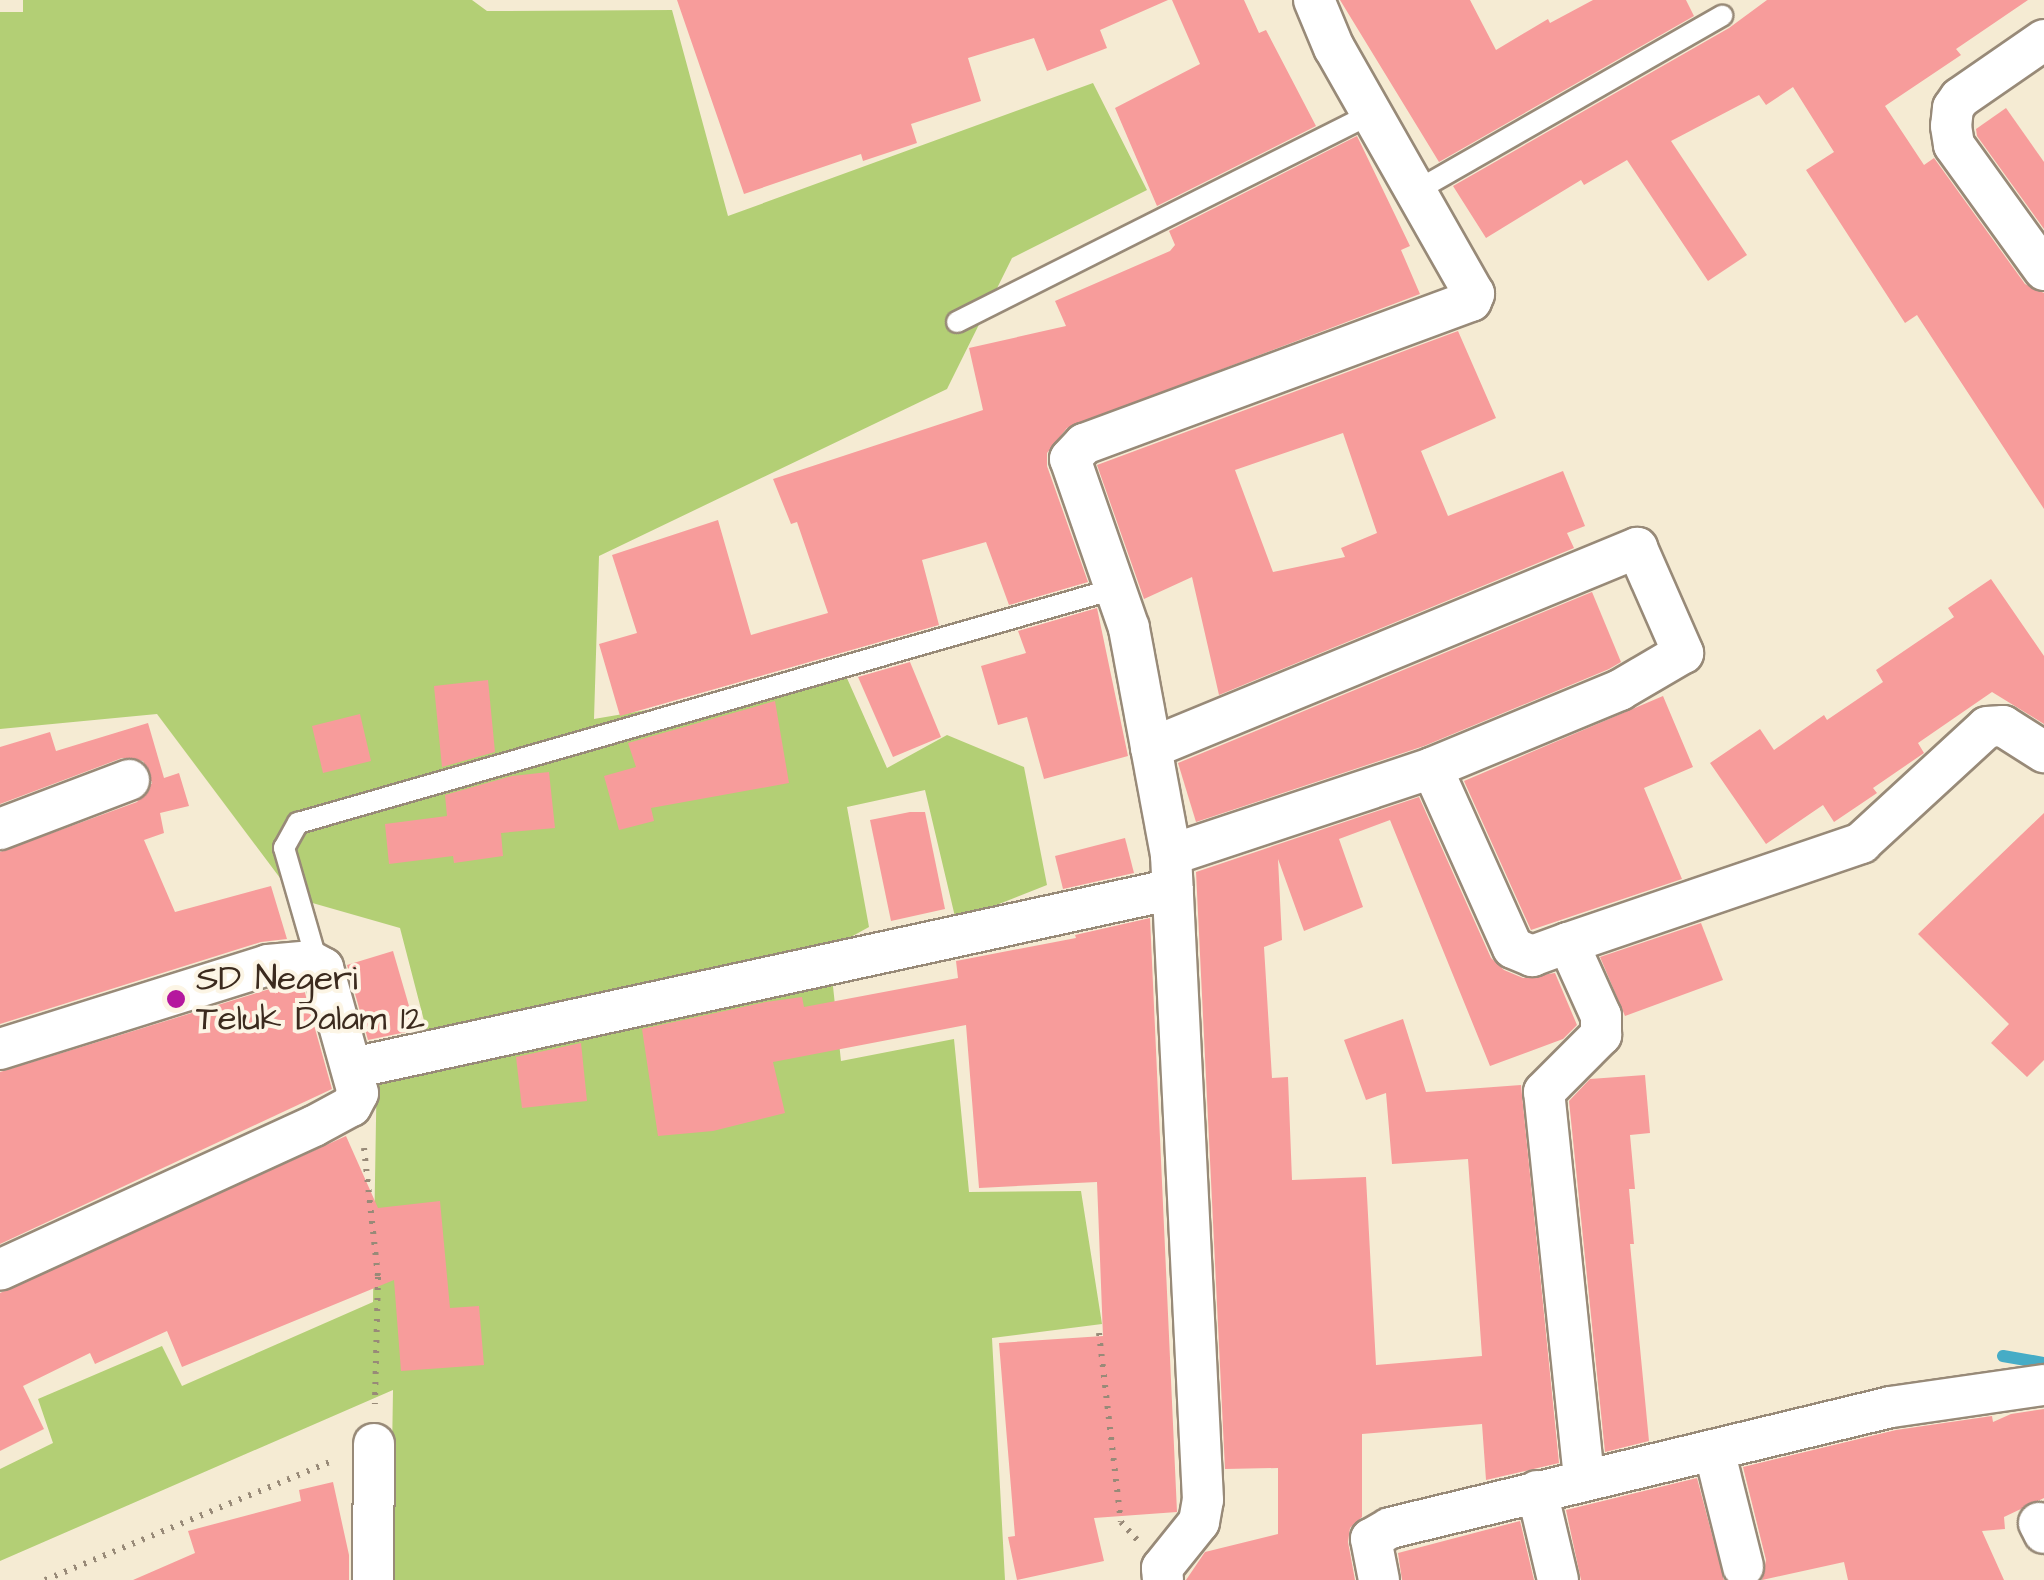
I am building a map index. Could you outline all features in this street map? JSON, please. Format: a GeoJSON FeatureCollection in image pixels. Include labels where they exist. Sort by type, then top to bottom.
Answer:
{"type":"FeatureCollection","features":[{"type":"Feature","properties":{"kind":"street"},"geometry":{"type":"LineString","coordinates":[[1162,1574],[1199,1522],[1203,1500],[1172,872],[1129,628],[1070,467],[1074,450],[1472,301],[1474,294],[1334,48],[1314,0]]}},
{"type":"Feature","properties":{"kind":"street"},"geometry":{"type":"LineString","coordinates":[[2044,40],[1960,98],[1952,108],[1951,126],[1954,145],[2044,270]]}},
{"type":"Feature","properties":{"kind":"street"},"geometry":{"type":"LineString","coordinates":[[355,1080],[1172,872],[1620,690],[1684,652],[1637,548],[1151,748]]}},
{"type":"Feature","properties":{"kind":"street"},"geometry":{"type":"LineString","coordinates":[[1432,768],[1512,948],[1532,956],[1861,843],[1987,727],[2003,726],[2044,752]]}},
{"type":"Feature","properties":{"kind":"street"},"geometry":{"type":"LineString","coordinates":[[0,829],[128,780]]}},
{"type":"Feature","properties":{"kind":"street"},"geometry":{"type":"LineString","coordinates":[[1568,942],[1601,1016],[1601,1035],[1544,1092],[1584,1478]]}},
{"type":"Feature","properties":{"kind":"street"},"geometry":{"type":"LineString","coordinates":[[0,1049],[268,965],[317,962],[355,1080],[352,1106],[0,1270]]}},
{"type":"Feature","properties":{"kind":"street"},"geometry":{"type":"LineString","coordinates":[[1379,1580],[1370,1540],[1376,1533],[1584,1478],[1891,1407],[2044,1385]]}},
{"type":"Feature","properties":{"kind":"street"},"geometry":{"type":"LineString","coordinates":[[372,1580],[374,1444]]}},
{"type":"Feature","properties":{"kind":"street"},"geometry":{"type":"LineString","coordinates":[[1714,1450],[1743,1566]]}},
{"type":"Feature","properties":{"kind":"street"},"geometry":{"type":"LineString","coordinates":[[1538,1491],[1558,1580]]}},
{"type":"Feature","properties":{"kind":"lane"},"geometry":{"type":"LineString","coordinates":[[1416,191],[1722,16]]}},
{"type":"Feature","properties":{"kind":"lane"},"geometry":{"type":"LineString","coordinates":[[957,322],[1372,113]]}},
{"type":"Feature","properties":{"kind":"lane"},"geometry":{"type":"LineString","coordinates":[[317,962],[284,848],[298,822],[1114,589]]}},
{"type":"Feature","properties":{"kind":"path"},"geometry":{"type":"LineString","coordinates":[[44,1580],[374,1444],[378,1276],[355,1080]]}},
{"type":"Feature","properties":{"kind":"path"},"geometry":{"type":"LineString","coordinates":[[1098,1333],[1120,1522],[1162,1574]]}},
{"type":"Feature","properties":{"kind":"green space"},"geometry":{"type":"Polygon","coordinates":[[[23,0],[472,0],[487,11],[672,10],[728,216],[1093,83],[1147,190],[1012,258],[947,389],[599,556],[594,719],[846,676],[887,768],[947,735],[1024,767],[1047,885],[956,921],[925,790],[847,807],[869,927],[829,949],[841,1061],[954,1039],[969,1192],[1081,1191],[1102,1324],[992,1338],[1005,1580],[390,1580],[393,1390],[0,1561],[0,1469],[53,1443],[38,1399],[162,1346],[182,1386],[373,1302],[377,1059],[428,1036],[400,928],[295,898],[157,714],[0,729],[0,12],[23,12],[23,0]]]}},
{"type":"Feature","properties":{"kind":"building"},"geometry":{"type":"Polygon","coordinates":[[[677,0],[1168,0],[1100,30],[1107,48],[1047,71],[1034,38],[968,58],[981,101],[911,124],[917,143],[863,161],[861,154],[744,194],[677,0]]]}},
{"type":"Feature","properties":{"kind":"building"},"geometry":{"type":"Polygon","coordinates":[[[1172,0],[1244,0],[1259,33],[1266,30],[1316,126],[1157,206],[1115,108],[1200,64],[1172,0]]]}},
{"type":"Feature","properties":{"kind":"building"},"geometry":{"type":"Polygon","coordinates":[[[1340,0],[1470,0],[1496,50],[1548,19],[1550,23],[1593,0],[1686,0],[1694,16],[1439,162],[1340,0]]]}},
{"type":"Feature","properties":{"kind":"building"},"geometry":{"type":"Polygon","coordinates":[[[1767,0],[2028,0],[1956,49],[1961,55],[1885,106],[1924,165],[1934,158],[2025,284],[2044,293],[2044,509],[1917,315],[1905,323],[1806,170],[1834,152],[1793,87],[1766,105],[1759,95],[1671,141],[1747,255],[1708,281],[1627,160],[1584,185],[1581,180],[1486,238],[1453,186],[1729,28],[1767,0]]]}},
{"type":"Feature","properties":{"kind":"building"},"geometry":{"type":"Polygon","coordinates":[[[2006,108],[2044,162],[2044,229],[1977,136],[1976,129],[2006,108]]]}},
{"type":"Feature","properties":{"kind":"building"},"geometry":{"type":"Polygon","coordinates":[[[1357,136],[1410,246],[1401,250],[1420,294],[1067,428],[1047,453],[1047,466],[1088,582],[1009,605],[986,542],[922,560],[939,625],[620,716],[599,644],[637,633],[612,555],[718,520],[751,635],[828,613],[797,522],[791,524],[773,479],[983,410],[969,348],[1066,326],[1055,301],[1170,251],[1175,245],[1169,231],[1357,136]]]}},
{"type":"Feature","properties":{"kind":"building"},"geometry":{"type":"Polygon","coordinates":[[[1458,331],[1496,418],[1421,451],[1448,516],[1563,471],[1585,526],[1567,533],[1574,548],[1219,695],[1192,577],[1144,599],[1097,465],[1458,331]],[[1343,433],[1235,470],[1273,572],[1345,557],[1341,548],[1377,533],[1343,433]]]}},
{"type":"Feature","properties":{"kind":"building"},"geometry":{"type":"Polygon","coordinates":[[[1991,579],[2044,656],[2044,724],[1992,692],[1918,743],[1924,753],[1873,788],[1877,793],[1834,822],[1823,805],[1766,844],[1710,763],[1760,729],[1774,750],[1824,715],[1827,720],[1883,682],[1876,670],[1954,617],[1948,608],[1991,579]]]}},
{"type":"Feature","properties":{"kind":"building"},"geometry":{"type":"Polygon","coordinates":[[[1592,592],[1621,662],[1609,669],[1424,746],[1196,822],[1178,763],[1592,592]]]}},
{"type":"Feature","properties":{"kind":"building"},"geometry":{"type":"Polygon","coordinates":[[[1097,608],[1128,756],[1044,779],[1027,717],[998,725],[981,666],[1026,653],[1018,631],[1097,608]]]}},
{"type":"Feature","properties":{"kind":"building"},"geometry":{"type":"Polygon","coordinates":[[[910,662],[941,737],[893,757],[858,677],[910,662]]]}},
{"type":"Feature","properties":{"kind":"building"},"geometry":{"type":"Polygon","coordinates":[[[488,680],[495,752],[442,767],[434,686],[488,680]]]}},
{"type":"Feature","properties":{"kind":"building"},"geometry":{"type":"Polygon","coordinates":[[[1663,696],[1693,767],[1644,788],[1682,879],[1531,930],[1464,781],[1663,696]]]}},
{"type":"Feature","properties":{"kind":"building"},"geometry":{"type":"Polygon","coordinates":[[[775,701],[789,783],[651,808],[654,821],[619,830],[604,776],[636,767],[628,743],[775,701]]]}},
{"type":"Feature","properties":{"kind":"building"},"geometry":{"type":"Polygon","coordinates":[[[360,714],[371,761],[323,773],[312,726],[360,714]]]}},
{"type":"Feature","properties":{"kind":"building"},"geometry":{"type":"Polygon","coordinates":[[[148,723],[164,778],[179,773],[189,806],[160,813],[164,833],[144,840],[175,912],[271,886],[287,939],[261,942],[0,1024],[0,852],[137,802],[152,783],[143,761],[122,758],[0,804],[0,747],[50,732],[56,751],[148,723]]]}},
{"type":"Feature","properties":{"kind":"building"},"geometry":{"type":"Polygon","coordinates":[[[549,772],[555,828],[501,833],[503,856],[454,863],[453,856],[389,864],[385,824],[447,816],[445,795],[512,776],[549,772]]]}},
{"type":"Feature","properties":{"kind":"building"},"geometry":{"type":"Polygon","coordinates":[[[1419,797],[1491,958],[1504,970],[1523,978],[1555,973],[1577,1025],[1563,1039],[1490,1066],[1390,820],[1339,839],[1363,907],[1304,931],[1278,859],[1282,940],[1264,947],[1272,1078],[1288,1077],[1292,1180],[1366,1177],[1376,1365],[1482,1356],[1468,1159],[1392,1164],[1386,1093],[1366,1100],[1344,1040],[1403,1019],[1426,1092],[1521,1085],[1559,1463],[1486,1480],[1482,1424],[1362,1434],[1362,1517],[1350,1528],[1348,1542],[1355,1580],[1186,1580],[1205,1552],[1278,1534],[1278,1468],[1225,1469],[1196,872],[1419,797]]]}},
{"type":"Feature","properties":{"kind":"building"},"geometry":{"type":"Polygon","coordinates":[[[925,812],[945,909],[891,921],[870,820],[925,812]]]}},
{"type":"Feature","properties":{"kind":"building"},"geometry":{"type":"Polygon","coordinates":[[[2044,813],[2044,1060],[2027,1077],[1991,1043],[2009,1024],[1918,934],[2044,813]]]}},
{"type":"Feature","properties":{"kind":"building"},"geometry":{"type":"Polygon","coordinates":[[[1125,838],[1134,873],[1063,889],[1055,856],[1125,838]]]}},
{"type":"Feature","properties":{"kind":"building"},"geometry":{"type":"Polygon","coordinates":[[[1150,918],[1177,1512],[1094,1518],[1104,1561],[1017,1580],[1008,1537],[1015,1536],[999,1343],[1103,1336],[1097,1182],[979,1188],[966,1025],[773,1062],[785,1113],[713,1131],[658,1136],[642,1029],[766,1002],[802,997],[804,1007],[958,978],[956,961],[1076,938],[1075,935],[1150,918]]]}},
{"type":"Feature","properties":{"kind":"building"},"geometry":{"type":"Polygon","coordinates":[[[1701,923],[1723,980],[1625,1016],[1600,957],[1701,923]]]}},
{"type":"Feature","properties":{"kind":"building"},"geometry":{"type":"Polygon","coordinates":[[[393,951],[416,1030],[368,1040],[347,965],[393,951]]]}},
{"type":"Feature","properties":{"kind":"building"},"geometry":{"type":"Polygon","coordinates":[[[303,986],[332,1089],[0,1244],[0,1072],[273,988],[303,986]]]}},
{"type":"Feature","properties":{"kind":"building"},"geometry":{"type":"Polygon","coordinates":[[[581,1043],[587,1101],[522,1108],[516,1057],[581,1043]]]}},
{"type":"Feature","properties":{"kind":"building"},"geometry":{"type":"Polygon","coordinates":[[[1645,1075],[1650,1133],[1630,1135],[1635,1189],[1629,1189],[1634,1244],[1630,1244],[1649,1441],[1605,1452],[1569,1101],[1590,1079],[1645,1075]]]}},
{"type":"Feature","properties":{"kind":"building"},"geometry":{"type":"Polygon","coordinates":[[[346,1136],[378,1208],[440,1201],[450,1308],[479,1306],[484,1365],[401,1371],[394,1280],[182,1367],[167,1331],[95,1364],[90,1353],[23,1386],[44,1429],[0,1451],[0,1293],[346,1136]]]}},
{"type":"Feature","properties":{"kind":"building"},"geometry":{"type":"Polygon","coordinates":[[[2044,1409],[2044,1498],[2004,1517],[2005,1529],[1982,1531],[2004,1580],[1848,1580],[1844,1562],[1762,1580],[1766,1560],[1743,1467],[1896,1430],[1992,1416],[1993,1422],[2011,1414],[2044,1409]]]}},
{"type":"Feature","properties":{"kind":"building"},"geometry":{"type":"Polygon","coordinates":[[[1697,1478],[1724,1580],[1581,1580],[1566,1510],[1697,1478]]]}},
{"type":"Feature","properties":{"kind":"building"},"geometry":{"type":"Polygon","coordinates":[[[333,1482],[349,1555],[349,1580],[133,1580],[195,1553],[188,1531],[301,1501],[299,1490],[333,1482]]]}},
{"type":"Feature","properties":{"kind":"building"},"geometry":{"type":"Polygon","coordinates":[[[1520,1521],[1534,1580],[1402,1580],[1398,1553],[1520,1521]]]}},
{"type":"Feature","properties":{"kind":"waterway"},"geometry":{"type":"LineString","coordinates":[[2003,1356],[2044,1363]]}},
{"type":"Feature","properties":{"kind":"place","name":"SD Negeri Teluk Dalam 12"},"geometry":{"type":"Point","coordinates":[176,999]}}]}
